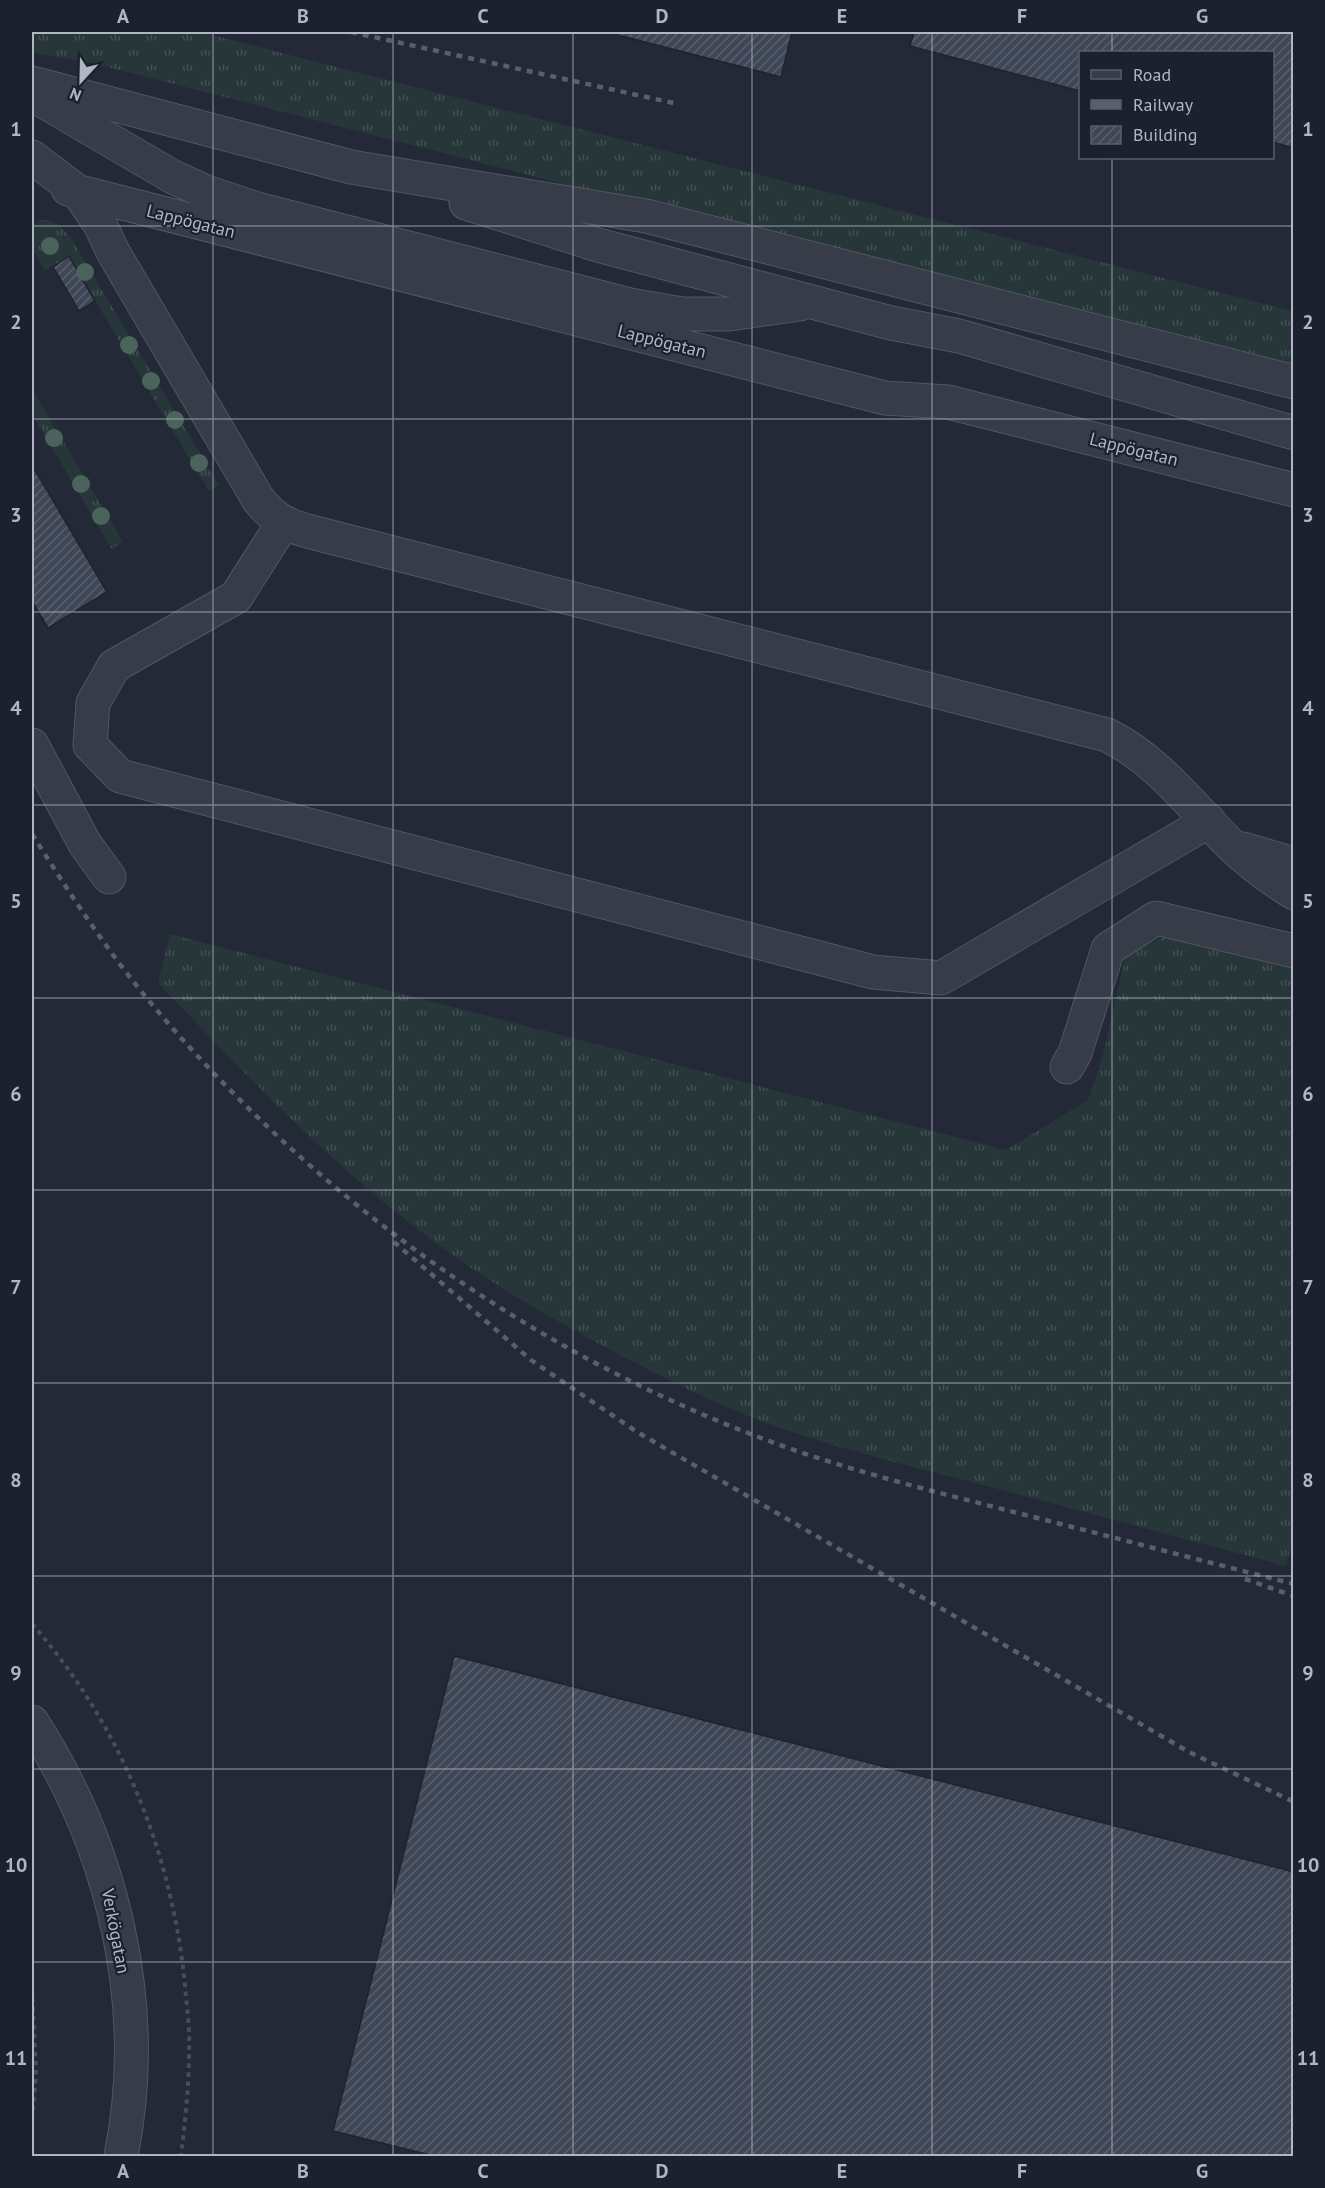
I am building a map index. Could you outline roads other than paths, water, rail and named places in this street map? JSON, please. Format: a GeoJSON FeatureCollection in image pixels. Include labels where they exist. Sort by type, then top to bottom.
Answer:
{"type":"FeatureCollection","features":[{"type":"Feature","properties":{"kind":"street"},"geometry":{"type":"LineString","coordinates":[[32,83],[351,167],[598,245],[891,323],[959,336],[1293,433]]}},
{"type":"Feature","properties":{"kind":"street"},"geometry":{"type":"LineString","coordinates":[[32,94],[173,177],[206,192],[257,209],[630,304],[682,314],[729,314],[795,304],[823,305]]}},
{"type":"Feature","properties":{"kind":"street"},"geometry":{"type":"LineString","coordinates":[[32,157],[78,192],[100,224],[113,252],[258,499],[269,513],[283,523],[326,536],[1107,735],[1123,743],[1149,762],[1209,820],[1231,845],[1270,878],[1293,893]]}},
{"type":"Feature","properties":{"kind":"street"},"geometry":{"type":"LineString","coordinates":[[351,167],[646,216],[1293,382]]}},
{"type":"Feature","properties":{"kind":"street","name":"Lappögatan"},"geometry":{"type":"LineString","coordinates":[[32,179],[885,398],[948,402],[1293,490]]}},
{"type":"Feature","properties":{"kind":"street"},"geometry":{"type":"LineString","coordinates":[[283,523],[236,597],[114,666],[93,703],[90,745],[120,776],[873,972],[941,978],[1209,820]]}},
{"type":"Feature","properties":{"kind":"street"},"geometry":{"type":"LineString","coordinates":[[32,745],[85,844],[109,877]]}},
{"type":"Feature","properties":{"kind":"street"},"geometry":{"type":"LineString","coordinates":[[1231,845],[1293,864]]}},
{"type":"Feature","properties":{"kind":"street"},"geometry":{"type":"LineString","coordinates":[[1067,1067],[1075,1053],[1108,949],[1156,918],[1293,951]]}},
{"type":"Feature","properties":{"kind":"street","name":"Verkögatan"},"geometry":{"type":"LineString","coordinates":[[32,1722],[70,1788],[84,1818],[106,1881],[118,1930],[127,1991],[131,2048],[128,2114],[121,2157]]}},
{"type":"Feature","properties":{"kind":"railway"},"geometry":{"type":"LineString","coordinates":[[351,32],[678,104]]}},
{"type":"Feature","properties":{"kind":"railway"},"geometry":{"type":"LineString","coordinates":[[32,834],[115,957],[145,996],[212,1071],[284,1142],[360,1208],[441,1269],[526,1324],[615,1373],[706,1416],[800,1452],[923,1489],[1294,1584]]}},
{"type":"Feature","properties":{"kind":"railway"},"geometry":{"type":"LineString","coordinates":[[394,1242],[531,1360],[637,1432],[1189,1752],[1294,1802]]}},
{"type":"Feature","properties":{"kind":"railway"},"geometry":{"type":"LineString","coordinates":[[1245,1579],[1294,1596]]}}]}
